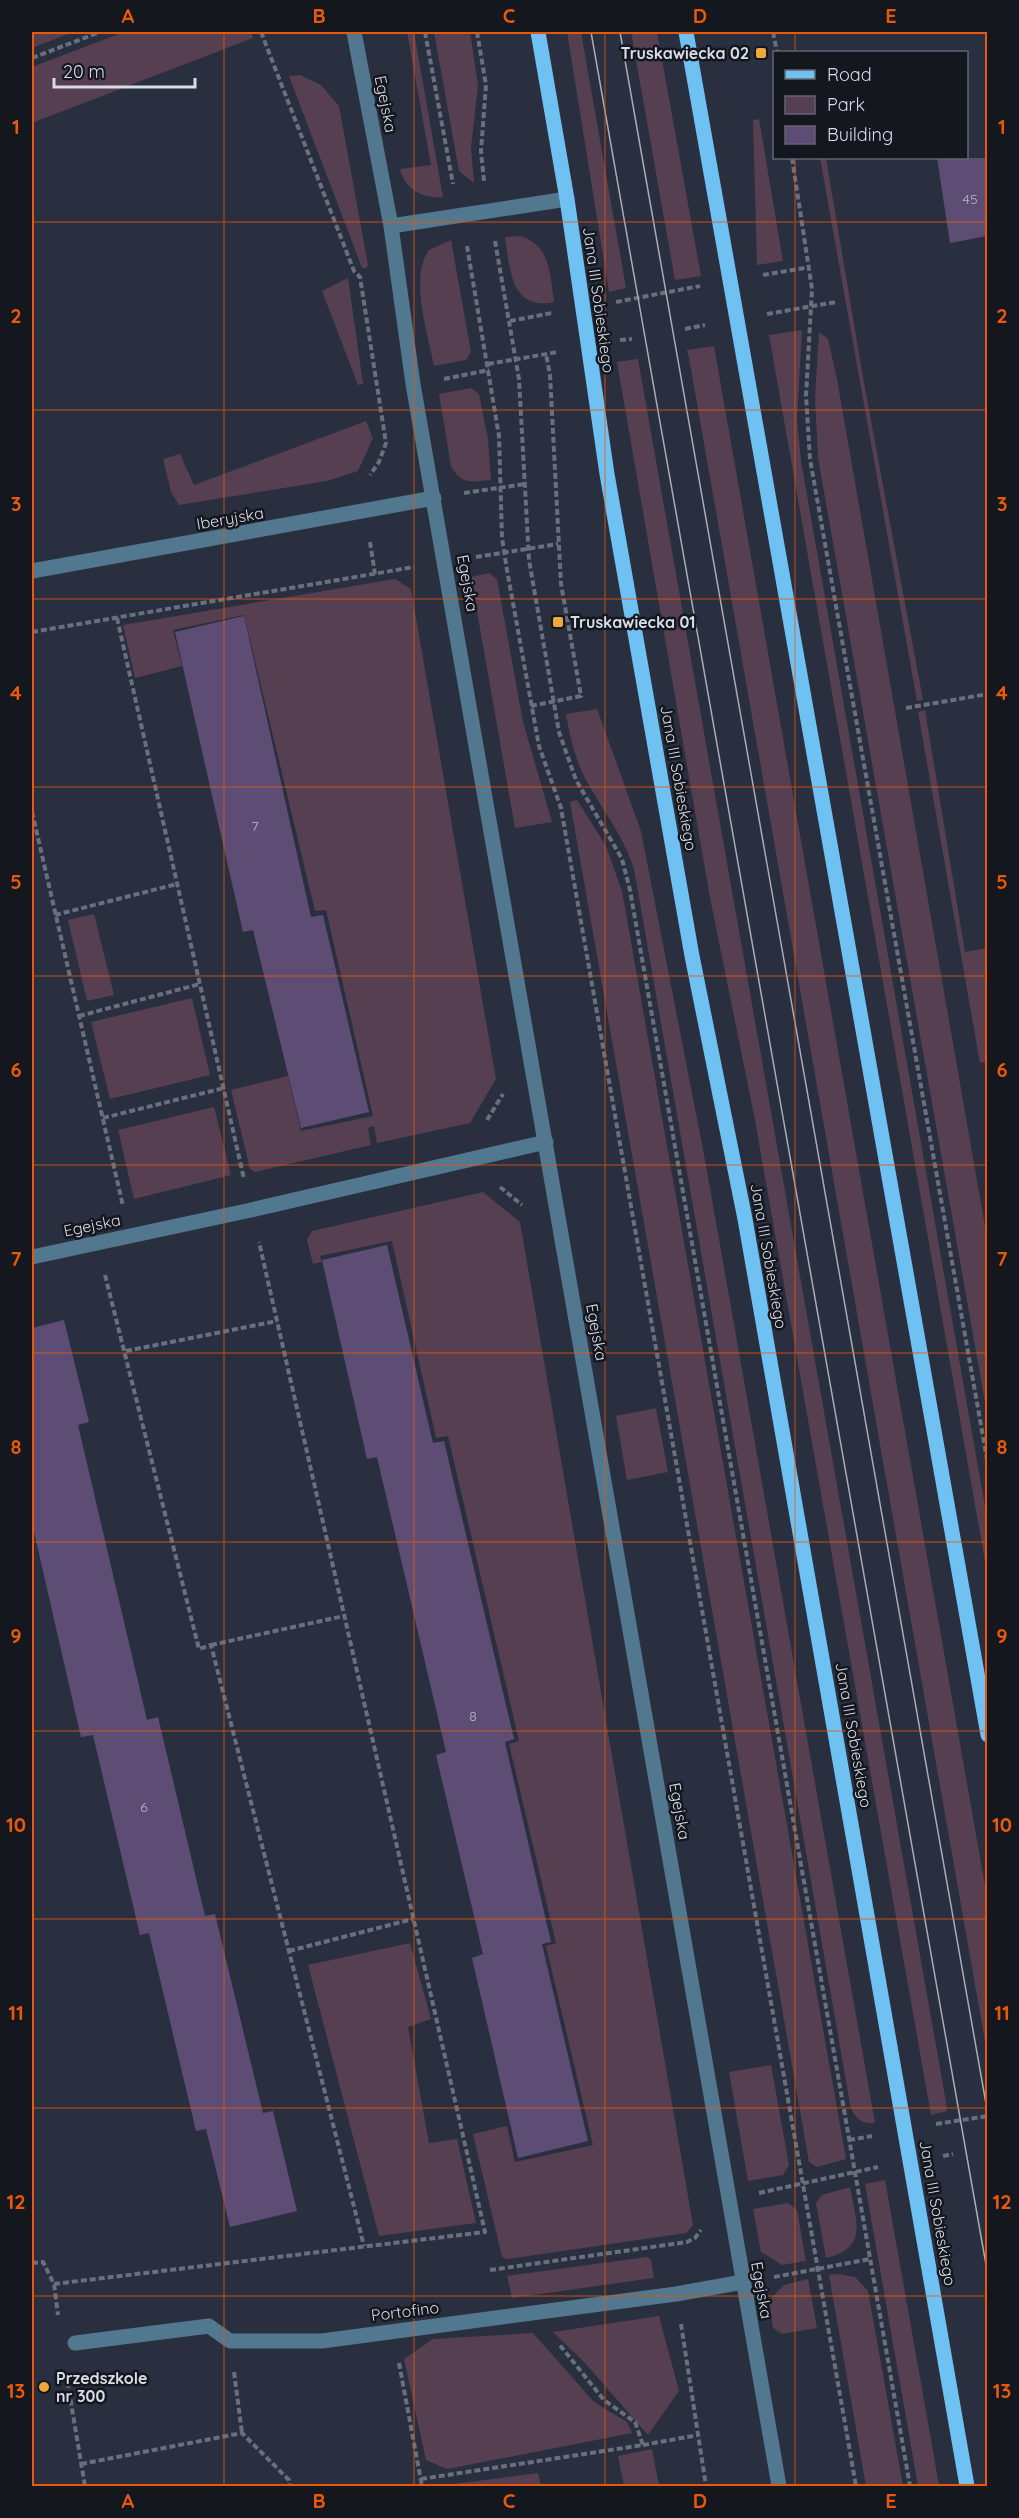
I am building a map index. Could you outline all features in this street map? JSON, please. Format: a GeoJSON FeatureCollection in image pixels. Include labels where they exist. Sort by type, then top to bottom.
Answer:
{"type":"FeatureCollection","features":[{"type":"Feature","properties":{"kind":"main road","name":"Jana III Sobieskiego"},"geometry":{"type":"LineString","coordinates":[[538,32],[567,199],[607,474],[692,956],[751,1254],[967,2487]]}},
{"type":"Feature","properties":{"kind":"main road"},"geometry":{"type":"LineString","coordinates":[[686,32],[987,1736]]}},
{"type":"Feature","properties":{"kind":"street","name":"Egejska"},"geometry":{"type":"LineString","coordinates":[[354,32],[391,226],[413,384],[779,2487]]}},
{"type":"Feature","properties":{"kind":"street"},"geometry":{"type":"LineString","coordinates":[[391,226],[567,199]]}},
{"type":"Feature","properties":{"kind":"street","name":"Iberyjska"},"geometry":{"type":"LineString","coordinates":[[32,571],[434,498]]}},
{"type":"Feature","properties":{"kind":"street","name":"Egejska"},"geometry":{"type":"LineString","coordinates":[[32,1257],[252,1210],[546,1142]]}},
{"type":"Feature","properties":{"kind":"street","name":"Portofino"},"geometry":{"type":"LineString","coordinates":[[75,2343],[209,2326],[230,2341],[322,2341],[676,2294],[743,2282]]}},
{"type":"Feature","properties":{"kind":"path"},"geometry":{"type":"LineString","coordinates":[[32,58],[100,32]]}},
{"type":"Feature","properties":{"kind":"path"},"geometry":{"type":"LineString","coordinates":[[261,32],[354,271],[360,277],[386,443],[379,462],[368,478]]}},
{"type":"Feature","properties":{"kind":"path"},"geometry":{"type":"LineString","coordinates":[[424,32],[449,173],[457,195]]}},
{"type":"Feature","properties":{"kind":"path"},"geometry":{"type":"LineString","coordinates":[[477,32],[486,85],[481,151],[484,184]]}},
{"type":"Feature","properties":{"kind":"path"},"geometry":{"type":"LineString","coordinates":[[773,32],[777,51]]}},
{"type":"Feature","properties":{"kind":"path"},"geometry":{"type":"LineString","coordinates":[[792,159],[810,267],[812,306],[806,396],[810,459],[987,1465]]}},
{"type":"Feature","properties":{"kind":"path"},"geometry":{"type":"LineString","coordinates":[[494,234],[510,321],[521,400],[528,549],[554,702],[571,768],[582,793],[614,842],[630,890],[910,2487]]}},
{"type":"Feature","properties":{"kind":"path"},"geometry":{"type":"LineString","coordinates":[[465,238],[490,370],[499,436],[505,552],[531,706],[539,746],[561,808],[856,2487]]}},
{"type":"Feature","properties":{"kind":"path"},"geometry":{"type":"LineString","coordinates":[[754,277],[810,267]]}},
{"type":"Feature","properties":{"kind":"path"},"geometry":{"type":"LineString","coordinates":[[606,304],[707,285]]}},
{"type":"Feature","properties":{"kind":"path"},"geometry":{"type":"LineString","coordinates":[[760,315],[836,302]]}},
{"type":"Feature","properties":{"kind":"path"},"geometry":{"type":"LineString","coordinates":[[510,321],[559,312]]}},
{"type":"Feature","properties":{"kind":"path"},"geometry":{"type":"LineString","coordinates":[[686,329],[715,323]]}},
{"type":"Feature","properties":{"kind":"path"},"geometry":{"type":"LineString","coordinates":[[488,364],[564,351]]}},
{"type":"Feature","properties":{"kind":"path"},"geometry":{"type":"LineString","coordinates":[[531,706],[581,696],[561,584],[550,375],[546,354]]}},
{"type":"Feature","properties":{"kind":"path"},"geometry":{"type":"LineString","coordinates":[[436,380],[490,370]]}},
{"type":"Feature","properties":{"kind":"path"},"geometry":{"type":"LineString","coordinates":[[434,498],[525,484]]}},
{"type":"Feature","properties":{"kind":"path"},"geometry":{"type":"LineString","coordinates":[[368,531],[375,574]]}},
{"type":"Feature","properties":{"kind":"path"},"geometry":{"type":"LineString","coordinates":[[468,558],[558,544]]}},
{"type":"Feature","properties":{"kind":"path"},"geometry":{"type":"LineString","coordinates":[[32,632],[423,566]]}},
{"type":"Feature","properties":{"kind":"path"},"geometry":{"type":"LineString","coordinates":[[414,567],[418,576]]}},
{"type":"Feature","properties":{"kind":"path"},"geometry":{"type":"LineString","coordinates":[[117,618],[245,1183]]}},
{"type":"Feature","properties":{"kind":"path"},"geometry":{"type":"LineString","coordinates":[[906,708],[987,694]]}},
{"type":"Feature","properties":{"kind":"path"},"geometry":{"type":"LineString","coordinates":[[32,812],[124,1209]]}},
{"type":"Feature","properties":{"kind":"path"},"geometry":{"type":"LineString","coordinates":[[56,915],[177,884]]}},
{"type":"Feature","properties":{"kind":"path"},"geometry":{"type":"LineString","coordinates":[[79,1016],[200,984]]}},
{"type":"Feature","properties":{"kind":"path"},"geometry":{"type":"LineString","coordinates":[[103,1118],[224,1088]]}},
{"type":"Feature","properties":{"kind":"path"},"geometry":{"type":"LineString","coordinates":[[480,1126],[494,1112],[504,1090]]}},
{"type":"Feature","properties":{"kind":"path"},"geometry":{"type":"LineString","coordinates":[[492,1184],[509,1192],[526,1211]]}},
{"type":"Feature","properties":{"kind":"path"},"geometry":{"type":"LineString","coordinates":[[114,1211],[135,1206]]}},
{"type":"Feature","properties":{"kind":"path"},"geometry":{"type":"LineString","coordinates":[[99,1242],[199,1649],[344,1616]]}},
{"type":"Feature","properties":{"kind":"path"},"geometry":{"type":"LineString","coordinates":[[54,2284],[485,2232],[262,1254]]}},
{"type":"Feature","properties":{"kind":"path"},"geometry":{"type":"LineString","coordinates":[[126,1351],[277,1321]]}},
{"type":"Feature","properties":{"kind":"path"},"geometry":{"type":"LineString","coordinates":[[211,1645],[364,2246]]}},
{"type":"Feature","properties":{"kind":"path"},"geometry":{"type":"LineString","coordinates":[[289,1951],[413,1919]]}},
{"type":"Feature","properties":{"kind":"path"},"geometry":{"type":"LineString","coordinates":[[947,2122],[987,2116]]}},
{"type":"Feature","properties":{"kind":"path"},"geometry":{"type":"LineString","coordinates":[[849,2140],[882,2134]]}},
{"type":"Feature","properties":{"kind":"path"},"geometry":{"type":"LineString","coordinates":[[490,2270],[687,2242],[695,2238],[701,2230],[699,2205],[888,2165]]}},
{"type":"Feature","properties":{"kind":"path"},"geometry":{"type":"LineString","coordinates":[[743,2282],[870,2259]]}},
{"type":"Feature","properties":{"kind":"path"},"geometry":{"type":"LineString","coordinates":[[32,2263],[43,2262],[54,2284],[59,2325]]}},
{"type":"Feature","properties":{"kind":"path"},"geometry":{"type":"LineString","coordinates":[[676,2294],[705,2487]]}},
{"type":"Feature","properties":{"kind":"path"},"geometry":{"type":"LineString","coordinates":[[533,2312],[604,2400],[635,2422],[643,2445]]}},
{"type":"Feature","properties":{"kind":"path"},"geometry":{"type":"LineString","coordinates":[[392,2330],[422,2487]]}},
{"type":"Feature","properties":{"kind":"path"},"geometry":{"type":"LineString","coordinates":[[230,2341],[242,2433],[289,2480],[290,2487]]}},
{"type":"Feature","properties":{"kind":"path"},"geometry":{"type":"LineString","coordinates":[[65,2369],[85,2487]]}},
{"type":"Feature","properties":{"kind":"path"},"geometry":{"type":"LineString","coordinates":[[81,2464],[242,2433]]}},
{"type":"Feature","properties":{"kind":"path"},"geometry":{"type":"LineString","coordinates":[[421,2479],[698,2435]]}},
{"type":"Feature","properties":{"kind":"green space"},"geometry":{"type":"Polygon","coordinates":[[[32,32],[73,32],[32,48],[32,32]]]}},
{"type":"Feature","properties":{"kind":"green space"},"geometry":{"type":"Polygon","coordinates":[[[124,32],[251,32],[253,38],[32,123],[32,67],[124,32]]]}},
{"type":"Feature","properties":{"kind":"green space"},"geometry":{"type":"Polygon","coordinates":[[[407,32],[414,32],[443,197],[422,195],[416,192],[406,183],[400,169],[431,165],[407,32]]]}},
{"type":"Feature","properties":{"kind":"green space"},"geometry":{"type":"Polygon","coordinates":[[[434,32],[470,32],[478,85],[471,148],[474,183],[459,171],[434,32]]]}},
{"type":"Feature","properties":{"kind":"green space"},"geometry":{"type":"Polygon","coordinates":[[[567,32],[581,32],[626,288],[609,292],[567,32]]]}},
{"type":"Feature","properties":{"kind":"green space"},"geometry":{"type":"Polygon","coordinates":[[[631,32],[657,32],[701,276],[675,280],[631,32]]]}},
{"type":"Feature","properties":{"kind":"green space"},"geometry":{"type":"Polygon","coordinates":[[[300,75],[321,85],[339,106],[368,265],[366,268],[362,268],[289,76],[300,75]]]}},
{"type":"Feature","properties":{"kind":"green space"},"geometry":{"type":"Polygon","coordinates":[[[759,119],[783,261],[757,265],[753,120],[759,119]]]}},
{"type":"Feature","properties":{"kind":"green space"},"geometry":{"type":"Polygon","coordinates":[[[820,159],[826,159],[864,383],[923,700],[917,701],[820,159]]]}},
{"type":"Feature","properties":{"kind":"green space"},"geometry":{"type":"Polygon","coordinates":[[[520,236],[538,246],[543,254],[550,272],[554,302],[539,303],[528,300],[520,294],[511,273],[505,237],[520,236]]]}},
{"type":"Feature","properties":{"kind":"green space"},"geometry":{"type":"Polygon","coordinates":[[[451,240],[471,352],[466,360],[434,366],[422,306],[421,275],[423,262],[429,250],[451,240]]]}},
{"type":"Feature","properties":{"kind":"green space"},"geometry":{"type":"Polygon","coordinates":[[[348,278],[363,384],[358,385],[322,291],[348,278]]]}},
{"type":"Feature","properties":{"kind":"green space"},"geometry":{"type":"Polygon","coordinates":[[[802,330],[797,419],[801,461],[987,1518],[987,1573],[769,335],[802,330]]]}},
{"type":"Feature","properties":{"kind":"green space"},"geometry":{"type":"Polygon","coordinates":[[[819,332],[828,339],[837,379],[987,1238],[987,1414],[818,458],[815,397],[819,332]]]}},
{"type":"Feature","properties":{"kind":"green space"},"geometry":{"type":"Polygon","coordinates":[[[714,346],[987,1897],[987,2053],[687,350],[714,346]]]}},
{"type":"Feature","properties":{"kind":"green space"},"geometry":{"type":"Polygon","coordinates":[[[638,359],[946,2102],[947,2111],[931,2115],[754,1115],[710,898],[617,362],[638,359]]]}},
{"type":"Feature","properties":{"kind":"green space"},"geometry":{"type":"Polygon","coordinates":[[[471,388],[479,394],[488,439],[491,480],[468,481],[459,476],[451,466],[439,394],[471,388]]]}},
{"type":"Feature","properties":{"kind":"green space"},"geometry":{"type":"Polygon","coordinates":[[[366,421],[373,438],[358,471],[327,481],[179,505],[171,492],[163,459],[180,454],[194,485],[366,421]]]}},
{"type":"Feature","properties":{"kind":"green space"},"geometry":{"type":"Polygon","coordinates":[[[489,573],[497,579],[523,722],[552,822],[515,828],[471,577],[489,573]]]}},
{"type":"Feature","properties":{"kind":"green space"},"geometry":{"type":"Polygon","coordinates":[[[395,579],[411,589],[496,1079],[470,1123],[377,1143],[374,1126],[368,1128],[371,1145],[255,1172],[250,1169],[231,1090],[288,1076],[301,1131],[373,1116],[326,910],[315,911],[244,615],[173,630],[182,666],[135,678],[123,625],[395,579]]]}},
{"type":"Feature","properties":{"kind":"green space"},"geometry":{"type":"Polygon","coordinates":[[[597,709],[641,831],[705,1160],[875,2123],[866,2123],[859,2119],[853,2113],[850,2104],[634,869],[617,831],[582,772],[574,751],[566,714],[597,709]]]}},
{"type":"Feature","properties":{"kind":"green space"},"geometry":{"type":"Polygon","coordinates":[[[925,710],[965,952],[987,948],[987,1062],[980,1063],[918,712],[925,710]]]}},
{"type":"Feature","properties":{"kind":"green space"},"geometry":{"type":"Polygon","coordinates":[[[577,800],[606,846],[622,891],[846,2159],[817,2167],[809,2162],[570,802],[577,800]]]}},
{"type":"Feature","properties":{"kind":"green space"},"geometry":{"type":"Polygon","coordinates":[[[94,914],[114,995],[87,1001],[68,920],[94,914]]]}},
{"type":"Feature","properties":{"kind":"green space"},"geometry":{"type":"Polygon","coordinates":[[[192,998],[210,1075],[110,1099],[91,1022],[192,998]]]}},
{"type":"Feature","properties":{"kind":"green space"},"geometry":{"type":"Polygon","coordinates":[[[214,1107],[231,1175],[134,1199],[118,1130],[214,1107]]]}},
{"type":"Feature","properties":{"kind":"green space"},"geometry":{"type":"Polygon","coordinates":[[[483,1192],[520,1222],[693,2225],[686,2233],[508,2259],[502,2257],[473,2134],[507,2126],[515,2162],[593,2145],[546,1946],[556,1943],[509,1744],[519,1741],[448,1436],[436,1438],[392,1241],[320,1256],[322,1262],[313,1264],[307,1240],[312,1231],[483,1192]]]}},
{"type":"Feature","properties":{"kind":"green space"},"geometry":{"type":"Polygon","coordinates":[[[656,1408],[668,1472],[627,1480],[616,1416],[656,1408]]]}},
{"type":"Feature","properties":{"kind":"green space"},"geometry":{"type":"Polygon","coordinates":[[[410,1943],[431,2019],[408,2027],[429,2143],[457,2139],[476,2223],[379,2236],[308,1965],[410,1943]]]}},
{"type":"Feature","properties":{"kind":"green space"},"geometry":{"type":"Polygon","coordinates":[[[771,2065],[789,2165],[783,2175],[748,2181],[729,2072],[771,2065]]]}},
{"type":"Feature","properties":{"kind":"green space"},"geometry":{"type":"Polygon","coordinates":[[[885,2180],[939,2486],[918,2486],[865,2184],[885,2180]]]}},
{"type":"Feature","properties":{"kind":"green space"},"geometry":{"type":"Polygon","coordinates":[[[850,2187],[856,2221],[854,2240],[840,2253],[826,2258],[816,2203],[822,2195],[850,2187]]]}},
{"type":"Feature","properties":{"kind":"green space"},"geometry":{"type":"Polygon","coordinates":[[[788,2203],[797,2210],[806,2261],[782,2265],[761,2252],[753,2209],[788,2203]]]}},
{"type":"Feature","properties":{"kind":"green space"},"geometry":{"type":"Polygon","coordinates":[[[647,2257],[651,2260],[654,2278],[512,2298],[507,2276],[647,2257]]]}},
{"type":"Feature","properties":{"kind":"green space"},"geometry":{"type":"Polygon","coordinates":[[[829,2275],[855,2277],[868,2291],[903,2486],[866,2486],[829,2275]]]}},
{"type":"Feature","properties":{"kind":"green space"},"geometry":{"type":"Polygon","coordinates":[[[808,2279],[817,2328],[782,2334],[773,2328],[769,2300],[784,2285],[808,2279]]]}},
{"type":"Feature","properties":{"kind":"green space"},"geometry":{"type":"Polygon","coordinates":[[[659,2316],[679,2391],[648,2435],[585,2363],[553,2332],[659,2316]]]}},
{"type":"Feature","properties":{"kind":"green space"},"geometry":{"type":"Polygon","coordinates":[[[533,2333],[594,2402],[627,2422],[632,2433],[447,2469],[426,2460],[404,2359],[433,2339],[533,2333]]]}},
{"type":"Feature","properties":{"kind":"green space"},"geometry":{"type":"Polygon","coordinates":[[[652,2449],[659,2486],[624,2486],[618,2456],[652,2449]]]}},
{"type":"Feature","properties":{"kind":"green space"},"geometry":{"type":"Polygon","coordinates":[[[538,2473],[541,2486],[444,2486],[446,2485],[538,2473]]]}},
{"type":"Feature","properties":{"kind":"building"},"geometry":{"type":"Polygon","coordinates":[[[987,158],[987,236],[950,243],[937,159],[987,158]]]}},
{"type":"Feature","properties":{"kind":"building"},"geometry":{"type":"Polygon","coordinates":[[[244,616],[311,917],[323,915],[369,1112],[301,1128],[253,930],[243,932],[175,632],[244,616]]]}},
{"type":"Feature","properties":{"kind":"building"},"geometry":{"type":"Polygon","coordinates":[[[387,1245],[433,1443],[444,1441],[514,1739],[505,1742],[551,1942],[542,1944],[588,2141],[518,2158],[472,1958],[483,1954],[436,1755],[446,1752],[377,1457],[367,1459],[322,1260],[387,1245]]]}},
{"type":"Feature","properties":{"kind":"building"},"geometry":{"type":"Polygon","coordinates":[[[64,1320],[89,1422],[78,1425],[147,1720],[158,1717],[205,1916],[215,1914],[263,2113],[273,2111],[297,2211],[230,2227],[206,2129],[196,2131],[149,1933],[140,1935],[93,1735],[81,1737],[32,1523],[32,1328],[64,1320]]]}},
{"type":"Feature","properties":{"kind":"tram line"},"geometry":{"type":"LineString","coordinates":[[591,32],[988,2276]]}},
{"type":"Feature","properties":{"kind":"tram line"},"geometry":{"type":"LineString","coordinates":[[620,32],[988,2115]]}},
{"type":"Feature","properties":{"kind":"place","name":"Truskawiecka 02"},"geometry":{"type":"Point","coordinates":[761,53]}},
{"type":"Feature","properties":{"kind":"place","name":"Truskawiecka 01"},"geometry":{"type":"Point","coordinates":[558,622]}},
{"type":"Feature","properties":{"kind":"place","name":"Przedszkole nr 300"},"geometry":{"type":"Point","coordinates":[44,2387]}}]}
